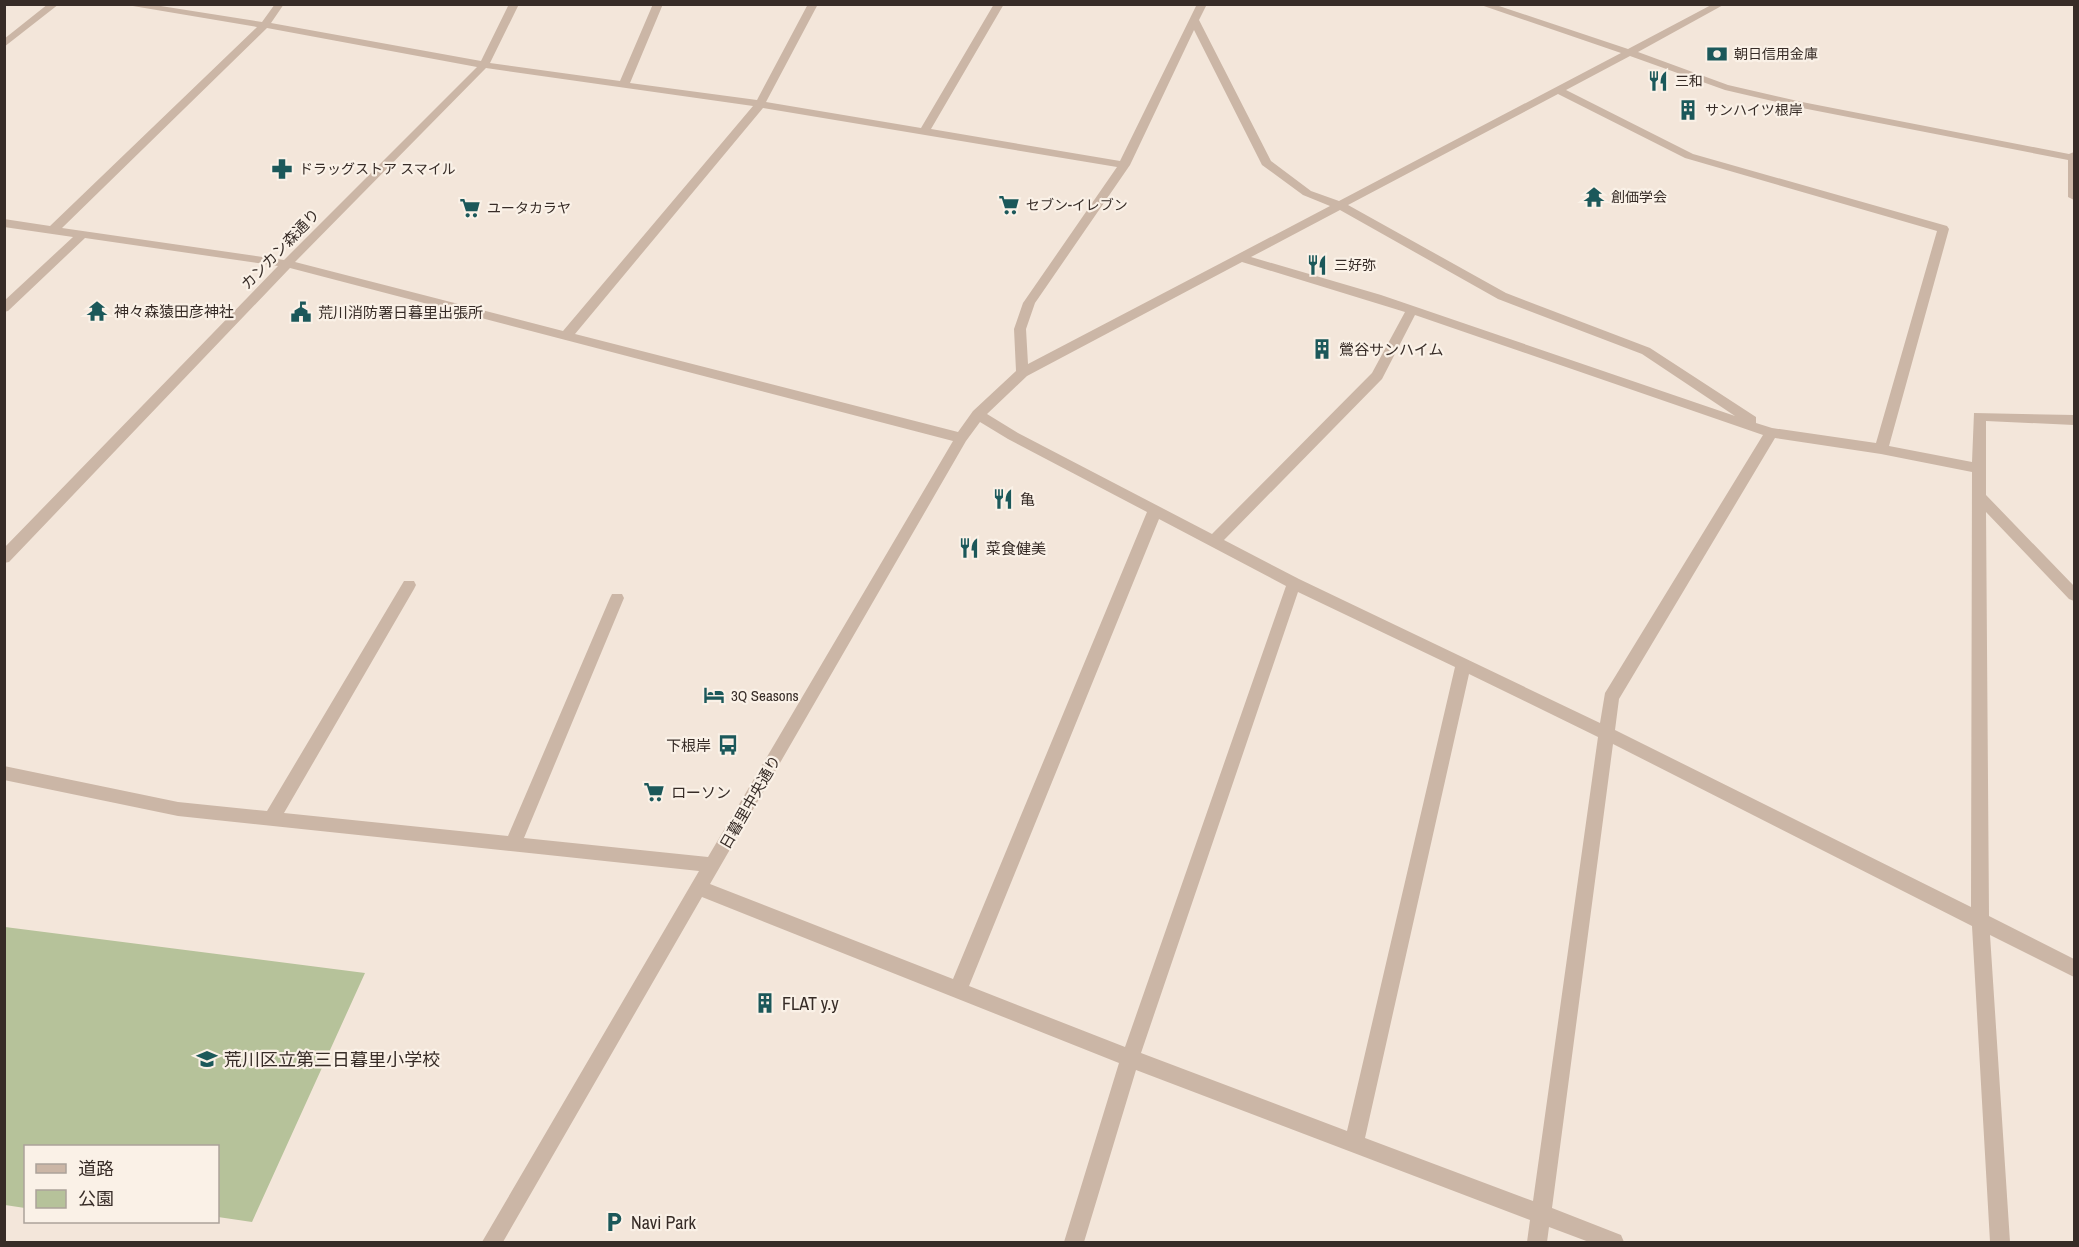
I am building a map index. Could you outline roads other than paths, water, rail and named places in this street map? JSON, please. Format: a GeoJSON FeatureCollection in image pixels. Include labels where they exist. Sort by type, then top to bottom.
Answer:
{"type":"FeatureCollection","features":[{"type":"Feature","properties":{"kind":"street"},"geometry":{"type":"LineString","coordinates":[[4,44],[55,4]]}},
{"type":"Feature","properties":{"kind":"street"},"geometry":{"type":"LineString","coordinates":[[125,4],[265,25],[484,65],[760,104],[1124,165]]}},
{"type":"Feature","properties":{"kind":"street"},"geometry":{"type":"LineString","coordinates":[[53,230],[265,25],[280,4]]}},
{"type":"Feature","properties":{"kind":"street","name":"カンカン森通り"},"geometry":{"type":"LineString","coordinates":[[4,558],[484,65],[514,4]]}},
{"type":"Feature","properties":{"kind":"street"},"geometry":{"type":"LineString","coordinates":[[624,85],[658,4]]}},
{"type":"Feature","properties":{"kind":"street"},"geometry":{"type":"LineString","coordinates":[[567,335],[760,104],[813,4]]}},
{"type":"Feature","properties":{"kind":"street"},"geometry":{"type":"LineString","coordinates":[[925,132],[999,4]]}},
{"type":"Feature","properties":{"kind":"street"},"geometry":{"type":"LineString","coordinates":[[1022,373],[1020,328],[1029,303],[1124,165],[1202,4]]}},
{"type":"Feature","properties":{"kind":"street"},"geometry":{"type":"LineString","coordinates":[[1482,4],[1725,87],[1802,105],[2074,156],[2074,197]]}},
{"type":"Feature","properties":{"kind":"street","name":"日暮里中央通り"},"geometry":{"type":"LineString","coordinates":[[492,1242],[961,438],[978,414],[1022,373],[1721,4]]}},
{"type":"Feature","properties":{"kind":"street"},"geometry":{"type":"LineString","coordinates":[[1194,21],[1266,163],[1307,193],[1341,206],[1502,296],[1646,351],[1771,433]]}},
{"type":"Feature","properties":{"kind":"street"},"geometry":{"type":"LineString","coordinates":[[1559,91],[1689,156],[1943,229],[1881,449]]}},
{"type":"Feature","properties":{"kind":"street"},"geometry":{"type":"LineString","coordinates":[[4,223],[288,264],[961,438]]}},
{"type":"Feature","properties":{"kind":"street"},"geometry":{"type":"LineString","coordinates":[[4,308],[83,234]]}},
{"type":"Feature","properties":{"kind":"street"},"geometry":{"type":"LineString","coordinates":[[1242,258],[1412,310],[1771,433],[1881,449],[1978,468]]}},
{"type":"Feature","properties":{"kind":"street"},"geometry":{"type":"LineString","coordinates":[[1214,541],[1377,376],[1412,310]]}},
{"type":"Feature","properties":{"kind":"street"},"geometry":{"type":"LineString","coordinates":[[978,414],[1013,436],[1294,583],[1608,734],[2074,968]]}},
{"type":"Feature","properties":{"kind":"street"},"geometry":{"type":"LineString","coordinates":[[2000,1242],[1980,920],[1979,416],[2074,420]]}},
{"type":"Feature","properties":{"kind":"street"},"geometry":{"type":"LineString","coordinates":[[1537,1242],[1608,734],[1611,698],[1771,433]]}},
{"type":"Feature","properties":{"kind":"street"},"geometry":{"type":"LineString","coordinates":[[1978,495],[2074,595]]}},
{"type":"Feature","properties":{"kind":"street"},"geometry":{"type":"LineString","coordinates":[[958,990],[1155,510]]}},
{"type":"Feature","properties":{"kind":"street"},"geometry":{"type":"LineString","coordinates":[[1074,1242],[1130,1058],[1294,583]]}},
{"type":"Feature","properties":{"kind":"street"},"geometry":{"type":"LineString","coordinates":[[271,820],[409,585]]}},
{"type":"Feature","properties":{"kind":"street"},"geometry":{"type":"LineString","coordinates":[[513,844],[617,598]]}},
{"type":"Feature","properties":{"kind":"street"},"geometry":{"type":"LineString","coordinates":[[1354,1144],[1463,665]]}},
{"type":"Feature","properties":{"kind":"street"},"geometry":{"type":"LineString","coordinates":[[4,773],[178,809],[713,865]]}},
{"type":"Feature","properties":{"kind":"street"},"geometry":{"type":"LineString","coordinates":[[699,888],[1130,1058],[1614,1242]]}},
{"type":"Feature","properties":{"kind":"place","name":"朝日信用金庫"},"geometry":{"type":"Point","coordinates":[1717,54]}},
{"type":"Feature","properties":{"kind":"place","name":"三和"},"geometry":{"type":"Point","coordinates":[1658,81]}},
{"type":"Feature","properties":{"kind":"place","name":"サンハイツ根岸"},"geometry":{"type":"Point","coordinates":[1688,110]}},
{"type":"Feature","properties":{"kind":"place","name":"ドラッグストア スマイル"},"geometry":{"type":"Point","coordinates":[282,169]}},
{"type":"Feature","properties":{"kind":"place","name":"創価学会"},"geometry":{"type":"Point","coordinates":[1594,197]}},
{"type":"Feature","properties":{"kind":"place","name":"セブン-イレブン"},"geometry":{"type":"Point","coordinates":[1009,205]}},
{"type":"Feature","properties":{"kind":"place","name":"ユータカラヤ"},"geometry":{"type":"Point","coordinates":[470,208]}},
{"type":"Feature","properties":{"kind":"place","name":"三好弥"},"geometry":{"type":"Point","coordinates":[1317,265]}},
{"type":"Feature","properties":{"kind":"place","name":"神々森猿田彦神社"},"geometry":{"type":"Point","coordinates":[97,311]}},
{"type":"Feature","properties":{"kind":"place","name":"荒川消防署日暮里出張所"},"geometry":{"type":"Point","coordinates":[301,312]}},
{"type":"Feature","properties":{"kind":"place","name":"鶯谷サンハイム"},"geometry":{"type":"Point","coordinates":[1322,349]}},
{"type":"Feature","properties":{"kind":"place","name":"亀"},"geometry":{"type":"Point","coordinates":[1003,499]}},
{"type":"Feature","properties":{"kind":"place","name":"菜食健美"},"geometry":{"type":"Point","coordinates":[969,548]}},
{"type":"Feature","properties":{"kind":"place","name":"3Q Seasons"},"geometry":{"type":"Point","coordinates":[714,695]}},
{"type":"Feature","properties":{"kind":"place","name":"下根岸"},"geometry":{"type":"Point","coordinates":[728,745]}},
{"type":"Feature","properties":{"kind":"place","name":"ローソン"},"geometry":{"type":"Point","coordinates":[654,792]}},
{"type":"Feature","properties":{"kind":"place","name":"FLAT y.y"},"geometry":{"type":"Point","coordinates":[765,1003]}},
{"type":"Feature","properties":{"kind":"place","name":"荒川区立第三日暮里小学校"},"geometry":{"type":"Point","coordinates":[207,1059]}},
{"type":"Feature","properties":{"kind":"place","name":"Navi Park"},"geometry":{"type":"Point","coordinates":[614,1222]}}]}
